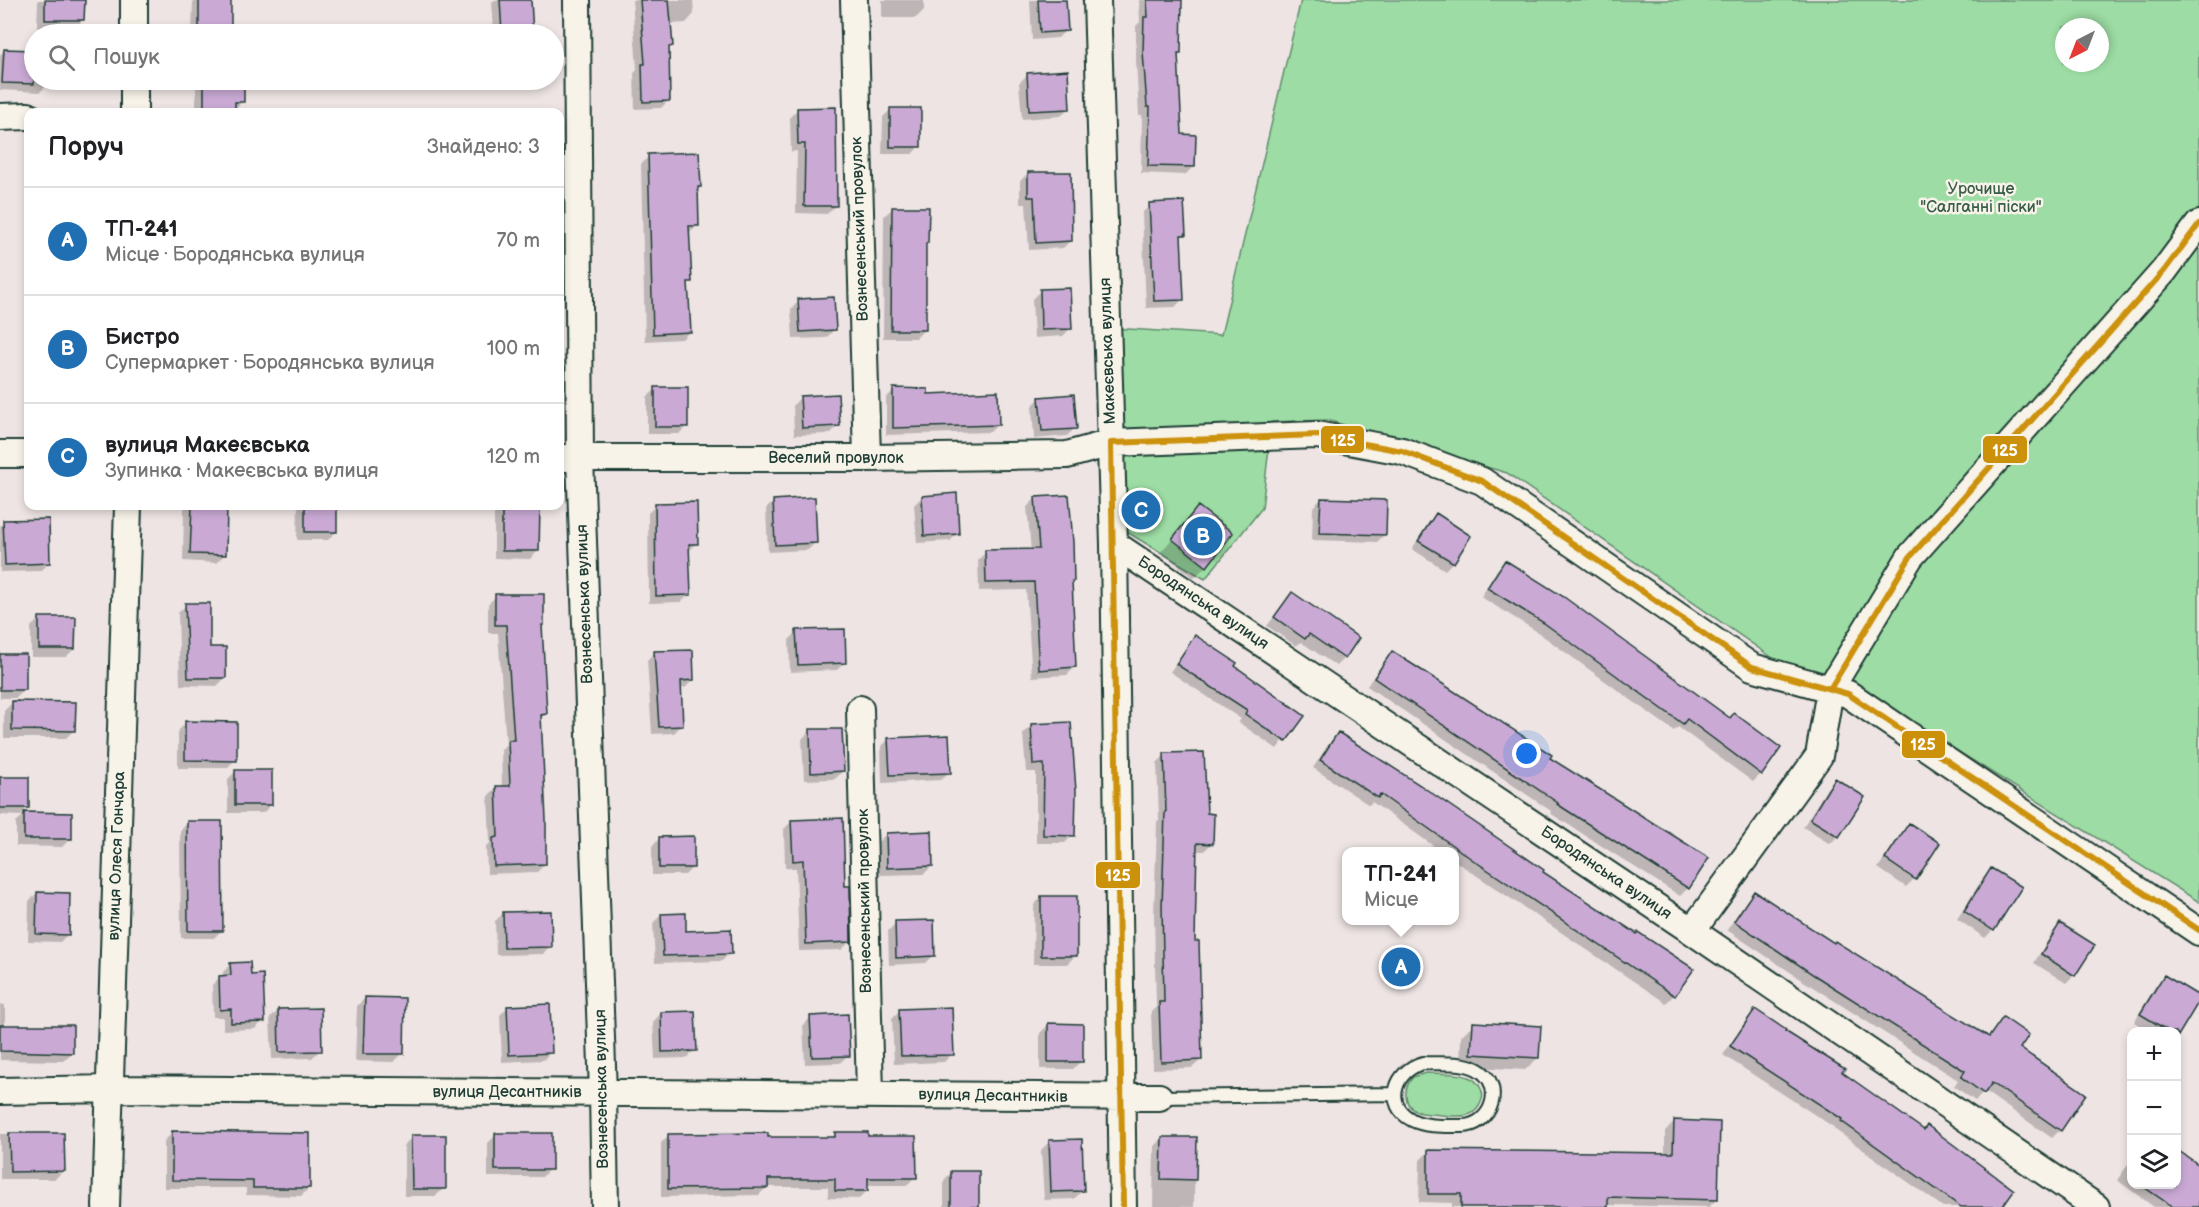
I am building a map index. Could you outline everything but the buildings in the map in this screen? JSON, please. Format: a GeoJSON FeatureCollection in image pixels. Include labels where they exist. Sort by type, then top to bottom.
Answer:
{"type":"FeatureCollection","features":[{"type":"Feature","properties":{"kind":"street"},"geometry":{"type":"LineString","coordinates":[[134,0],[134,24]]}},
{"type":"Feature","properties":{"kind":"street","name":"Вознесенська вулиця"},"geometry":{"type":"LineString","coordinates":[[577,0],[570,458],[603,1093],[605,1207]]}},
{"type":"Feature","properties":{"kind":"street","name":"Вознесенський провулок"},"geometry":{"type":"LineString","coordinates":[[854,0],[867,458]]}},
{"type":"Feature","properties":{"kind":"street","name":"Макеєвська вулиця"},"geometry":{"type":"LineString","coordinates":[[1097,0],[1114,544],[1123,1207]]}},
{"type":"Feature","properties":{"kind":"street"},"geometry":{"type":"LineString","coordinates":[[134,90],[134,108]]}},
{"type":"Feature","properties":{"kind":"street"},"geometry":{"type":"LineString","coordinates":[[0,117],[24,116]]}},
{"type":"Feature","properties":{"kind":"street"},"geometry":{"type":"LineString","coordinates":[[1692,931],[1819,756],[1830,689],[1911,557],[2164,271],[2199,224]]}},
{"type":"Feature","properties":{"kind":"street","name":"Веселий провулок"},"geometry":{"type":"LineString","coordinates":[[570,458],[1067,455],[1111,443],[1262,435],[1317,435],[1402,451],[1482,482],[1752,668],[1848,694],[2199,931]]}},
{"type":"Feature","properties":{"kind":"street"},"geometry":{"type":"LineString","coordinates":[[0,454],[24,454]]}},
{"type":"Feature","properties":{"kind":"street","name":"вулиця Олеся Гончара"},"geometry":{"type":"LineString","coordinates":[[106,1207],[128,510]]}},
{"type":"Feature","properties":{"kind":"street","name":"Бородянська вулиця"},"geometry":{"type":"LineString","coordinates":[[1114,544],[1692,931],[2096,1207]]}},
{"type":"Feature","properties":{"kind":"street","name":"Вознесенський провулок"},"geometry":{"type":"LineString","coordinates":[[860,709],[870,1094]]}},
{"type":"Feature","properties":{"kind":"street","name":"вулиця Десантників"},"geometry":{"type":"LineString","coordinates":[[0,1090],[1159,1097]]}},
{"type":"Feature","properties":{"kind":"lane"},"geometry":{"type":"LineString","coordinates":[[1423,1063],[1469,1066],[1477,1069],[1491,1084],[1493,1098],[1489,1112],[1480,1122],[1459,1126],[1414,1122],[1400,1110],[1395,1094],[1401,1076],[1414,1065],[1423,1063]]}},
{"type":"Feature","properties":{"kind":"lane"},"geometry":{"type":"LineString","coordinates":[[1159,1097],[1395,1094]]}},
{"type":"Feature","properties":{"kind":"green space","name":"Урочище \"Салганні піски\""},"geometry":{"type":"Polygon","coordinates":[[[1301,0],[2199,0],[2199,902],[1852,685],[1780,663],[1507,473],[1327,420],[1272,422],[1262,508],[1205,579],[1117,526],[1113,328],[1221,335],[1301,0]]]}},
{"type":"Feature","properties":{"kind":"green space"},"geometry":{"type":"Polygon","coordinates":[[[1426,1073],[1457,1074],[1472,1079],[1482,1092],[1478,1108],[1464,1116],[1416,1111],[1406,1098],[1407,1087],[1413,1077],[1426,1073]]]}},
{"type":"Feature","properties":{"kind":"transit line","name":"125"},"geometry":{"type":"LineString","coordinates":[[1830,689],[1910,557],[2164,271],[2199,224]]}},
{"type":"Feature","properties":{"kind":"transit line","name":"125"},"geometry":{"type":"LineString","coordinates":[[1123,1207],[1111,443],[1317,435],[1402,451],[1482,481],[1752,667],[1848,694],[2199,930]]}},
{"type":"Feature","properties":{"kind":"place","name":"вулиця Макеєвська"},"geometry":{"type":"Point","coordinates":[1141,510]}},
{"type":"Feature","properties":{"kind":"place","name":"Бистро"},"geometry":{"type":"Point","coordinates":[1203,536]}},
{"type":"Feature","properties":{"kind":"place","name":"ТП-241"},"geometry":{"type":"Point","coordinates":[1401,967]}}]}
